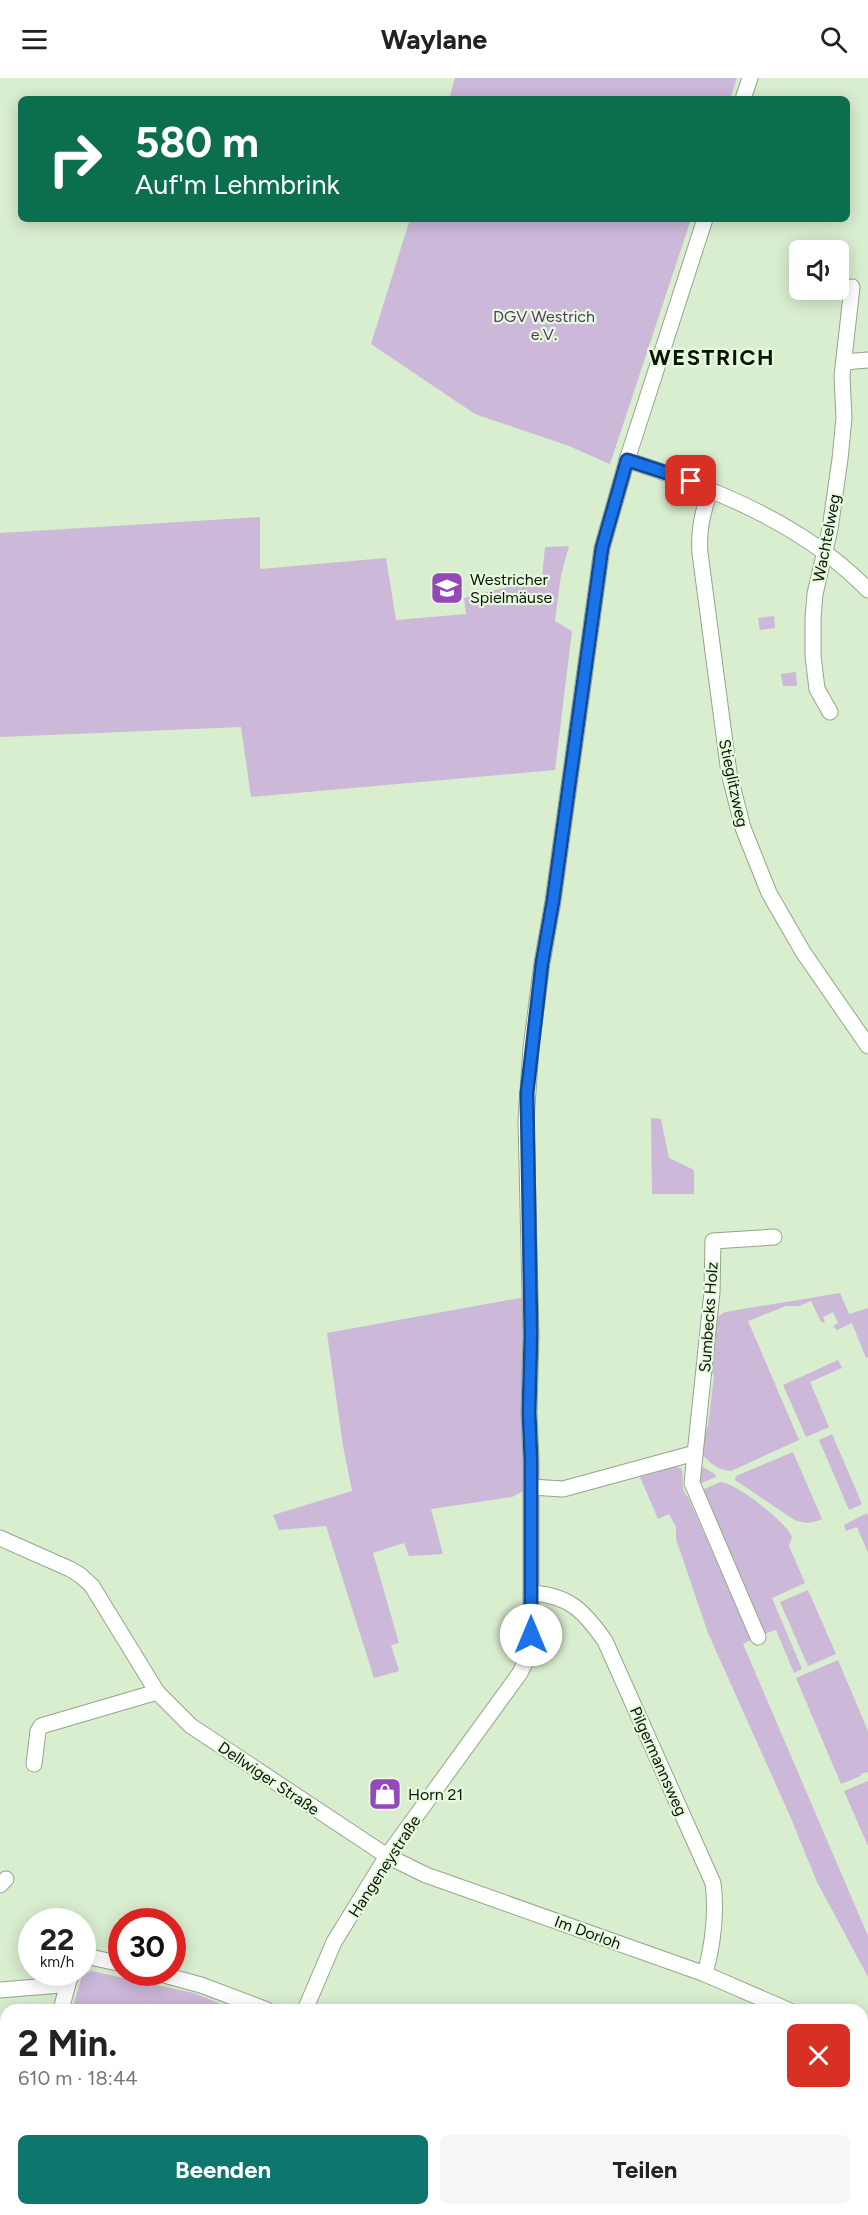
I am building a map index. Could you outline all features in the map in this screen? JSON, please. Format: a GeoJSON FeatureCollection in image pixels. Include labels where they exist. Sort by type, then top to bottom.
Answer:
{"type":"FeatureCollection","features":[{"type":"Feature","properties":{"kind":"street"},"geometry":{"type":"LineString","coordinates":[[744,96],[750,78]]}},
{"type":"Feature","properties":{"kind":"street","name":"Hangeneystraße"},"geometry":{"type":"LineString","coordinates":[[308,2004],[334,1942],[387,1856],[520,1673],[528,1656],[531,1593],[529,1412],[531,1335],[526,1120],[531,1048],[602,548],[627,460],[704,222]]}},
{"type":"Feature","properties":{"kind":"street","name":"Wachtelweg"},"geometry":{"type":"LineString","coordinates":[[830,712],[817,689],[812,637],[815,594],[825,552],[840,459],[844,418],[842,376],[852,287]]}},
{"type":"Feature","properties":{"kind":"street"},"geometry":{"type":"LineString","coordinates":[[844,362],[868,360]]}},
{"type":"Feature","properties":{"kind":"street"},"geometry":{"type":"LineString","coordinates":[[627,460],[691,481],[770,519],[846,567],[868,590]]}},
{"type":"Feature","properties":{"kind":"street","name":"Stieglitzweg"},"geometry":{"type":"LineString","coordinates":[[710,490],[700,520],[699,553],[723,736],[737,811],[769,893],[803,952],[868,1046]]}},
{"type":"Feature","properties":{"kind":"street","name":"Sumbecks Holz"},"geometry":{"type":"LineString","coordinates":[[758,1637],[692,1484],[712,1292],[713,1241],[774,1237]]}},
{"type":"Feature","properties":{"kind":"street"},"geometry":{"type":"LineString","coordinates":[[531,1487],[563,1489],[695,1453]]}},
{"type":"Feature","properties":{"kind":"street","name":"Dellwiger Straße"},"geometry":{"type":"LineString","coordinates":[[0,1538],[70,1569],[92,1587],[158,1692],[190,1726],[387,1856]]}},
{"type":"Feature","properties":{"kind":"street","name":"Pilgermannsweg"},"geometry":{"type":"LineString","coordinates":[[531,1593],[556,1596],[580,1611],[592,1622],[610,1652],[713,1883],[716,1906],[711,1951],[705,1974]]}},
{"type":"Feature","properties":{"kind":"street"},"geometry":{"type":"LineString","coordinates":[[34,1764],[38,1731],[41,1726],[158,1692]]}},
{"type":"Feature","properties":{"kind":"street","name":"Im Dorloh"},"geometry":{"type":"LineString","coordinates":[[387,1856],[426,1875],[705,1974],[774,2004]]}},
{"type":"Feature","properties":{"kind":"street"},"geometry":{"type":"LineString","coordinates":[[186,1981],[251,2004]]}},
{"type":"Feature","properties":{"kind":"street"},"geometry":{"type":"LineString","coordinates":[[0,1990],[50,1986]]}},
{"type":"Feature","properties":{"kind":"street"},"geometry":{"type":"LineString","coordinates":[[63,2004],[67,1986]]}},
{"type":"Feature","properties":{"kind":"green space"},"geometry":{"type":"Polygon","coordinates":[[[455,78],[737,78],[731,96],[450,96],[455,78]]]}},
{"type":"Feature","properties":{"kind":"green space","name":"DGV Westrich e.V."},"geometry":{"type":"Polygon","coordinates":[[[409,222],[690,222],[610,464],[569,446],[475,414],[371,344],[409,222]]]}},
{"type":"Feature","properties":{"kind":"green space"},"geometry":{"type":"Polygon","coordinates":[[[260,517],[260,569],[386,558],[396,620],[466,614],[464,598],[542,578],[545,547],[569,546],[561,575],[555,621],[572,631],[555,770],[251,797],[241,727],[0,737],[0,533],[260,517]]]}},
{"type":"Feature","properties":{"kind":"green space"},"geometry":{"type":"Polygon","coordinates":[[[774,616],[775,628],[760,630],[758,618],[774,616]]]}},
{"type":"Feature","properties":{"kind":"green space"},"geometry":{"type":"Polygon","coordinates":[[[796,672],[797,686],[783,686],[781,674],[796,672]]]}},
{"type":"Feature","properties":{"kind":"green space"},"geometry":{"type":"Polygon","coordinates":[[[651,1118],[661,1119],[669,1158],[694,1170],[694,1194],[652,1194],[651,1118]]]}},
{"type":"Feature","properties":{"kind":"green space"},"geometry":{"type":"Polygon","coordinates":[[[840,1293],[849,1314],[868,1308],[868,1357],[866,1358],[852,1323],[837,1330],[833,1326],[838,1323],[833,1312],[823,1317],[825,1323],[821,1322],[811,1301],[799,1306],[786,1306],[748,1321],[799,1440],[731,1471],[711,1463],[701,1453],[703,1433],[708,1426],[714,1376],[707,1361],[716,1318],[725,1312],[840,1293]]]}},
{"type":"Feature","properties":{"kind":"green space"},"geometry":{"type":"Polygon","coordinates":[[[531,1296],[531,1487],[512,1497],[431,1509],[443,1554],[409,1556],[404,1543],[373,1553],[399,1643],[391,1645],[399,1671],[374,1678],[326,1526],[279,1530],[273,1515],[352,1491],[343,1446],[327,1333],[531,1296]]]}},
{"type":"Feature","properties":{"kind":"green space"},"geometry":{"type":"Polygon","coordinates":[[[838,1360],[842,1368],[810,1382],[829,1427],[806,1437],[783,1385],[838,1360]]]}},
{"type":"Feature","properties":{"kind":"green space"},"geometry":{"type":"Polygon","coordinates":[[[832,1434],[862,1504],[849,1510],[819,1440],[832,1434]]]}},
{"type":"Feature","properties":{"kind":"green space"},"geometry":{"type":"Polygon","coordinates":[[[793,1452],[822,1519],[818,1521],[808,1523],[793,1519],[735,1480],[736,1476],[793,1452]]]}},
{"type":"Feature","properties":{"kind":"green space"},"geometry":{"type":"Polygon","coordinates":[[[701,1466],[715,1474],[716,1477],[699,1484],[701,1466]]]}},
{"type":"Feature","properties":{"kind":"green space"},"geometry":{"type":"Polygon","coordinates":[[[674,1467],[681,1468],[685,1494],[751,1640],[743,1644],[868,1936],[868,1977],[817,1882],[708,1633],[676,1539],[676,1527],[669,1514],[658,1519],[640,1477],[674,1467]]]}},
{"type":"Feature","properties":{"kind":"green space"},"geometry":{"type":"Polygon","coordinates":[[[720,1482],[737,1489],[760,1504],[781,1522],[792,1537],[789,1546],[805,1583],[772,1598],[802,1669],[794,1673],[776,1630],[764,1634],[702,1490],[720,1482]]]}},
{"type":"Feature","properties":{"kind":"green space"},"geometry":{"type":"Polygon","coordinates":[[[867,1513],[868,1553],[857,1527],[846,1531],[844,1525],[867,1513]]]}},
{"type":"Feature","properties":{"kind":"green space"},"geometry":{"type":"Polygon","coordinates":[[[808,1590],[836,1654],[808,1666],[780,1602],[808,1590]]]}},
{"type":"Feature","properties":{"kind":"green space"},"geometry":{"type":"Polygon","coordinates":[[[838,1660],[868,1731],[868,1772],[841,1784],[796,1678],[838,1660]]]}},
{"type":"Feature","properties":{"kind":"green space"},"geometry":{"type":"Polygon","coordinates":[[[868,1781],[868,1846],[844,1791],[868,1781]]]}},
{"type":"Feature","properties":{"kind":"green space"},"geometry":{"type":"Polygon","coordinates":[[[96,1972],[108,1975],[108,1986],[161,1986],[194,1993],[221,2004],[74,2004],[79,1986],[96,1986],[96,1972]]]}},
{"type":"Feature","properties":{"kind":"place","name":"Westricher Spielmäuse"},"geometry":{"type":"Point","coordinates":[447,588]}},
{"type":"Feature","properties":{"kind":"place","name":"Horn 21"},"geometry":{"type":"Point","coordinates":[385,1794]}},
{"type":"Feature","properties":{"kind":"district","name":"WESTRICH"},"geometry":{"type":"Point","coordinates":[712,357]}},
{"type":"Feature","properties":{"kind":"route"},"geometry":{"type":"LineString","coordinates":[[531,1635],[529,1412],[531,1335],[526,1120],[531,1048],[542,963],[553,901],[602,548],[627,460],[691,481]]}}]}
